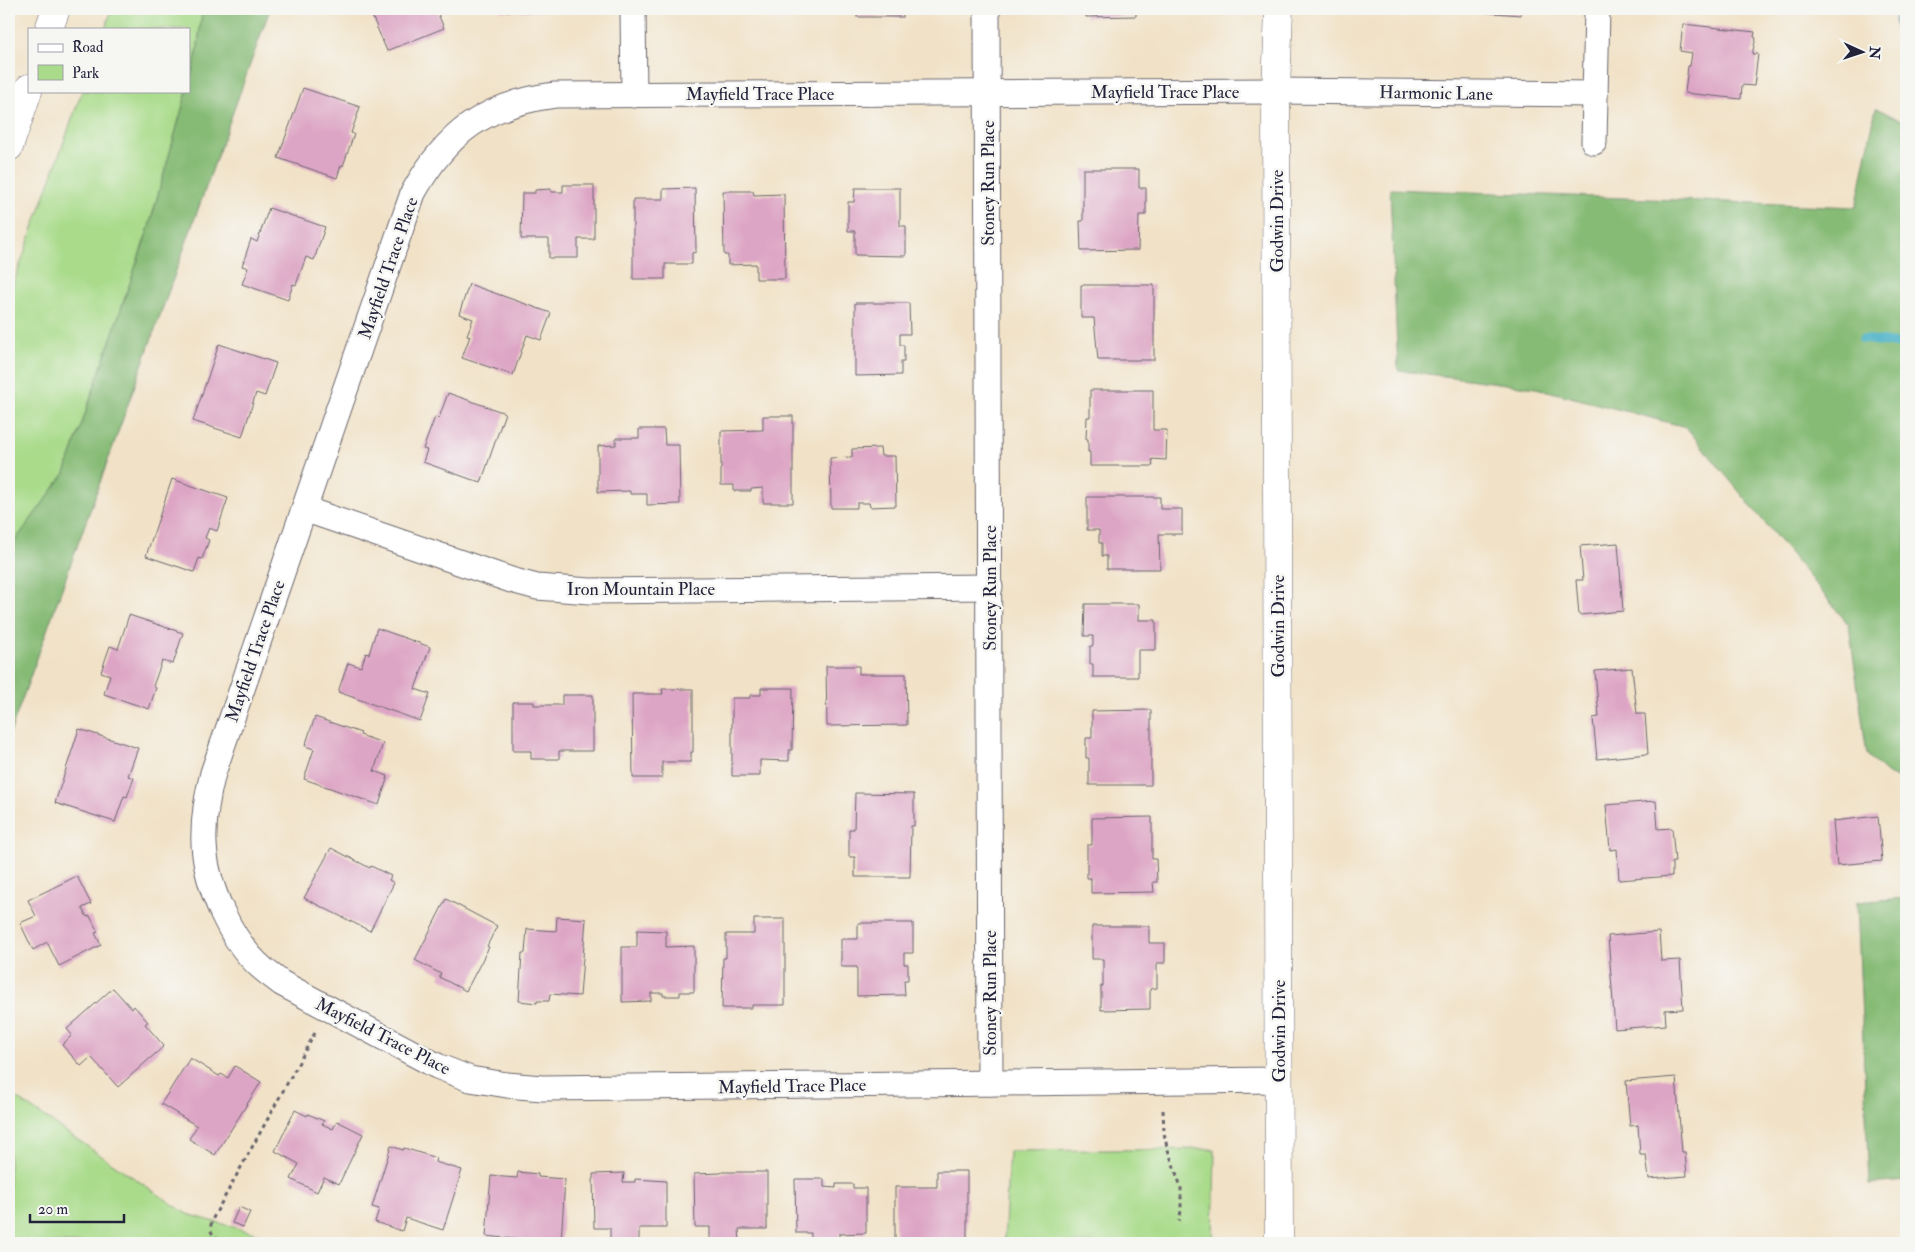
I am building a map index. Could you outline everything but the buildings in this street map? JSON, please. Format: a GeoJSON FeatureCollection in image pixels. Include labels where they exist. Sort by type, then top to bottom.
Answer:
{"type":"FeatureCollection","features":[{"type":"Feature","properties":{"kind":"main road"},"geometry":{"type":"LineString","coordinates":[[49,28],[56,9]]}},
{"type":"Feature","properties":{"kind":"main road","name":"Godwin Drive"},"geometry":{"type":"LineString","coordinates":[[1279,9],[1276,91],[1279,1243]]}},
{"type":"Feature","properties":{"kind":"main road"},"geometry":{"type":"LineString","coordinates":[[9,146],[28,91]]}},
{"type":"Feature","properties":{"kind":"street"},"geometry":{"type":"LineString","coordinates":[[633,9],[634,94]]}},
{"type":"Feature","properties":{"kind":"street","name":"Stoney Run Place"},"geometry":{"type":"LineString","coordinates":[[987,9],[990,1084]]}},
{"type":"Feature","properties":{"kind":"street"},"geometry":{"type":"LineString","coordinates":[[1594,142],[1597,9]]}},
{"type":"Feature","properties":{"kind":"street","name":"Mayfield Trace Place"},"geometry":{"type":"LineString","coordinates":[[1276,91],[555,95],[527,99],[480,118],[436,156],[413,193],[213,773],[207,796],[204,846],[209,875],[231,930],[262,969],[282,983],[437,1066],[470,1078],[506,1085],[552,1088],[1279,1080]]}},
{"type":"Feature","properties":{"kind":"street","name":"Harmonic Lane"},"geometry":{"type":"LineString","coordinates":[[1276,91],[1595,94]]}},
{"type":"Feature","properties":{"kind":"street","name":"Iron Mountain Place"},"geometry":{"type":"LineString","coordinates":[[304,509],[511,580],[537,587],[590,591],[990,586]]}},
{"type":"Feature","properties":{"kind":"path"},"geometry":{"type":"LineString","coordinates":[[226,1243],[211,1232],[210,1228],[213,1218],[328,1008]]}},
{"type":"Feature","properties":{"kind":"path"},"geometry":{"type":"LineString","coordinates":[[1163,1082],[1164,1133],[1167,1147],[1180,1181],[1182,1194],[1179,1221]]}},
{"type":"Feature","properties":{"kind":"green space"},"geometry":{"type":"Polygon","coordinates":[[[112,9],[199,9],[202,12],[197,53],[190,80],[190,28],[105,28],[112,9]]]}},
{"type":"Feature","properties":{"kind":"green space"},"geometry":{"type":"Polygon","coordinates":[[[199,9],[270,9],[9,736],[9,549],[65,473],[149,227],[187,92],[190,92],[190,80],[197,53],[202,12],[199,9]]]}},
{"type":"Feature","properties":{"kind":"green space"},"geometry":{"type":"Polygon","coordinates":[[[82,92],[187,92],[149,227],[65,473],[9,549],[9,296],[82,92]]]}},
{"type":"Feature","properties":{"kind":"green space"},"geometry":{"type":"Polygon","coordinates":[[[1876,108],[1906,123],[1906,782],[1886,773],[1867,755],[1849,625],[1686,427],[1536,388],[1398,370],[1390,189],[1856,207],[1876,108]]]}},
{"type":"Feature","properties":{"kind":"green space"},"geometry":{"type":"Polygon","coordinates":[[[1906,898],[1906,1181],[1869,1184],[1857,902],[1906,898]]]}},
{"type":"Feature","properties":{"kind":"green space"},"geometry":{"type":"Polygon","coordinates":[[[9,1093],[187,1214],[290,1243],[9,1243],[9,1093]]]}},
{"type":"Feature","properties":{"kind":"green space"},"geometry":{"type":"Polygon","coordinates":[[[1215,1149],[1213,1243],[1004,1243],[1009,1151],[1215,1149]]]}},
{"type":"Feature","properties":{"kind":"water"},"geometry":{"type":"Polygon","coordinates":[[[1901,9],[1906,9],[1906,57],[1899,43],[1894,19],[1901,9]]]}},
{"type":"Feature","properties":{"kind":"waterway"},"geometry":{"type":"LineString","coordinates":[[1863,339],[1906,345]]}}]}
